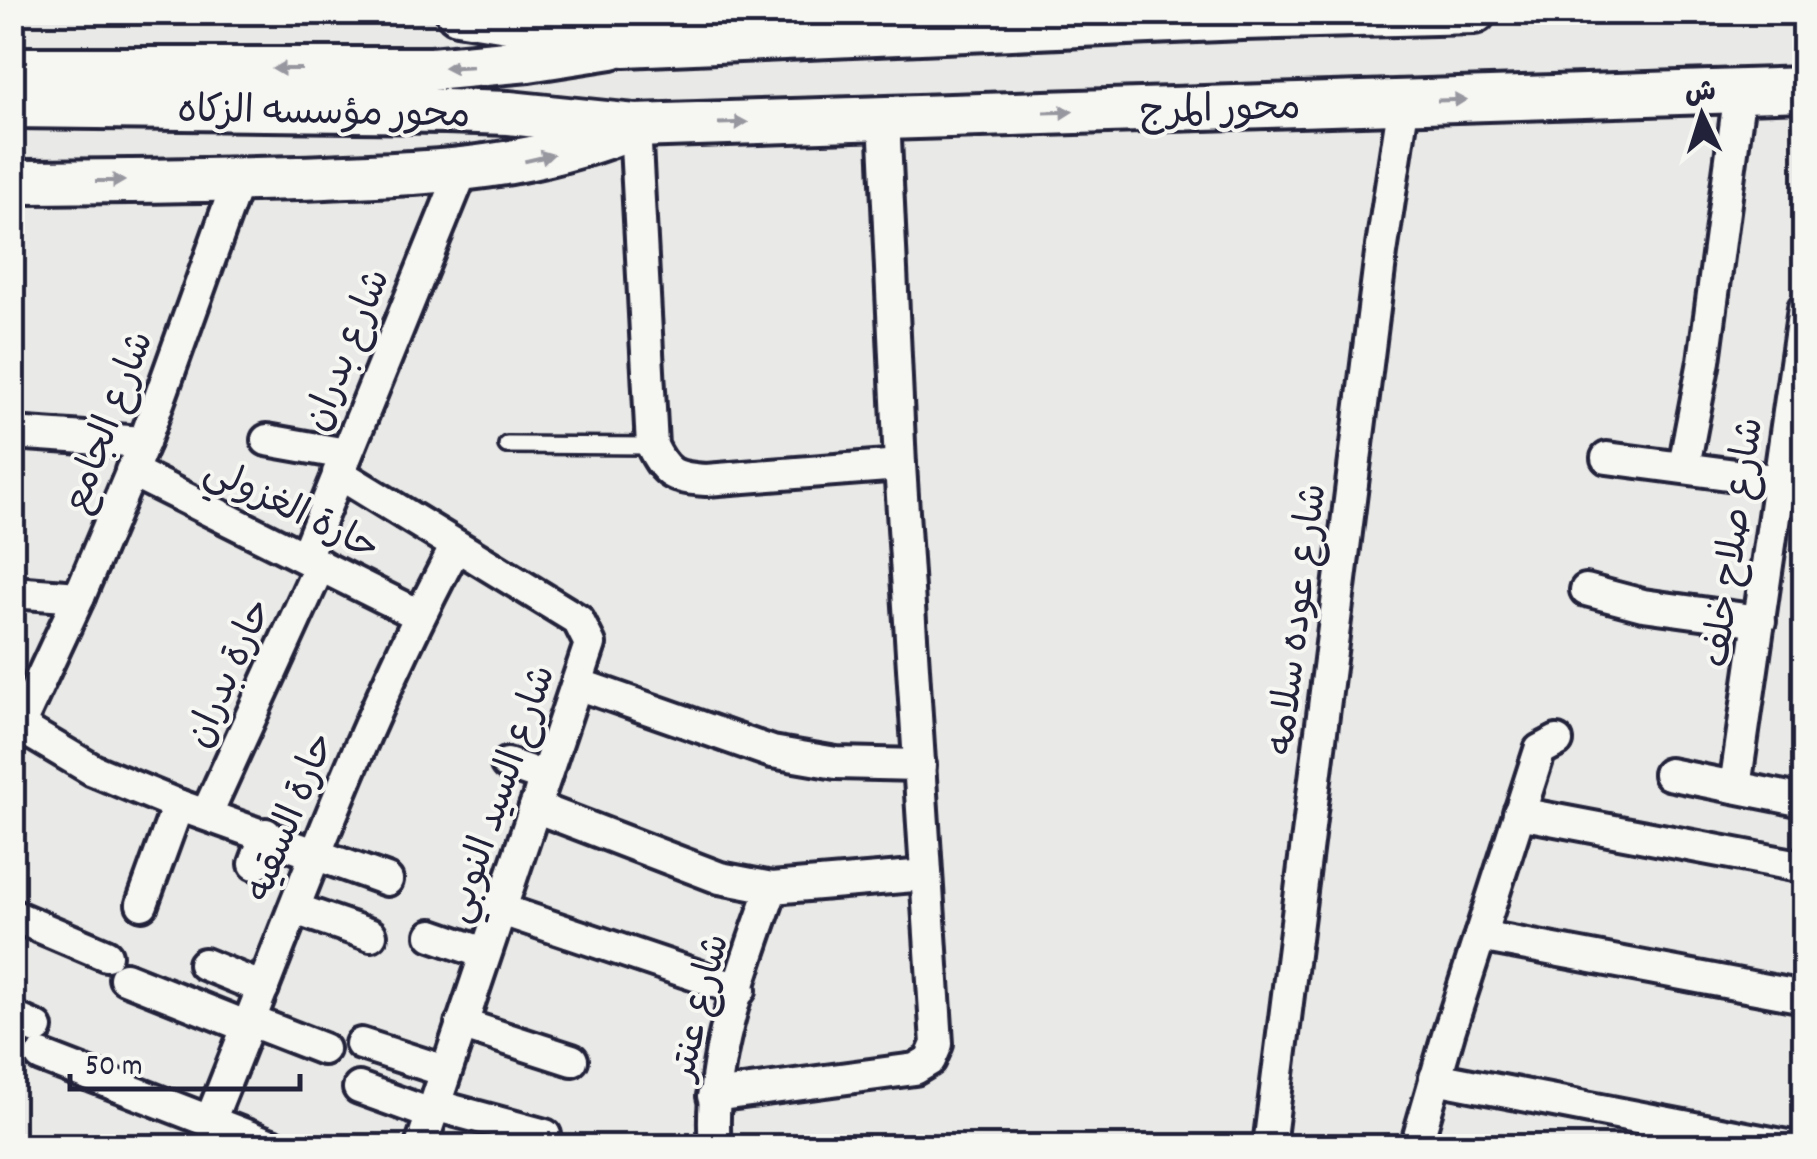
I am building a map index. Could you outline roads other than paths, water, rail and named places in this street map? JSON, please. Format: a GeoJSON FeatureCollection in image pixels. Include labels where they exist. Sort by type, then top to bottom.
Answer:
{"type":"FeatureCollection","features":[{"type":"Feature","properties":{"kind":"main road"},"geometry":{"type":"LineString","coordinates":[[458,12],[570,30],[1474,12]]}},
{"type":"Feature","properties":{"kind":"main road","name":"محور مؤسسه الزكاه"},"geometry":{"type":"LineString","coordinates":[[12,106],[383,90],[624,29]]}},
{"type":"Feature","properties":{"kind":"main road","name":"محور مؤسسه الزكاه"},"geometry":{"type":"LineString","coordinates":[[12,69],[383,90],[509,113],[636,126]]}},
{"type":"Feature","properties":{"kind":"main road","name":"محور المرج"},"geometry":{"type":"LineString","coordinates":[[636,126],[1804,89]]}},
{"type":"Feature","properties":{"kind":"main road"},"geometry":{"type":"LineString","coordinates":[[12,182],[238,180],[462,171],[551,156],[636,126]]}},
{"type":"Feature","properties":{"kind":"street"},"geometry":{"type":"LineString","coordinates":[[1684,466],[1704,360],[1740,91]]}},
{"type":"Feature","properties":{"kind":"street","name":"شارع عوده سلامه"},"geometry":{"type":"LineString","coordinates":[[1269,1146],[1381,253],[1404,101]]}},
{"type":"Feature","properties":{"kind":"street"},"geometry":{"type":"LineString","coordinates":[[713,1096],[915,1069],[930,1060],[938,1044],[900,465],[884,117]]}},
{"type":"Feature","properties":{"kind":"street"},"geometry":{"type":"LineString","coordinates":[[636,126],[652,446],[662,466],[680,478],[693,480],[900,465]]}},
{"type":"Feature","properties":{"kind":"street","name":"شارع بدران"},"geometry":{"type":"LineString","coordinates":[[312,561],[342,463],[462,171]]}},
{"type":"Feature","properties":{"kind":"street","name":"شارع الجامع"},"geometry":{"type":"LineString","coordinates":[[16,733],[144,442],[238,180]]}},
{"type":"Feature","properties":{"kind":"street","name":"شارع صلاح خلف"},"geometry":{"type":"LineString","coordinates":[[1736,787],[1760,621],[1793,482],[1804,308]]}},
{"type":"Feature","properties":{"kind":"street"},"geometry":{"type":"LineString","coordinates":[[12,433],[144,442]]}},
{"type":"Feature","properties":{"kind":"street"},"geometry":{"type":"LineString","coordinates":[[267,440],[342,463]]}},
{"type":"Feature","properties":{"kind":"street"},"geometry":{"type":"LineString","coordinates":[[1608,458],[1793,482]]}},
{"type":"Feature","properties":{"kind":"street","name":"شارع السيد النوبي"},"geometry":{"type":"LineString","coordinates":[[342,463],[456,546],[578,620],[590,644],[420,1146]]}},
{"type":"Feature","properties":{"kind":"street","name":"حارة الغزولي"},"geometry":{"type":"LineString","coordinates":[[132,471],[419,614]]}},
{"type":"Feature","properties":{"kind":"street","name":"حارة السقيه"},"geometry":{"type":"LineString","coordinates":[[210,1122],[359,745],[419,614],[456,546]]}},
{"type":"Feature","properties":{"kind":"street","name":"حارة بدران"},"geometry":{"type":"LineString","coordinates":[[142,904],[312,561]]}},
{"type":"Feature","properties":{"kind":"street"},"geometry":{"type":"LineString","coordinates":[[1586,590],[1643,606],[1760,621]]}},
{"type":"Feature","properties":{"kind":"street"},"geometry":{"type":"LineString","coordinates":[[12,592],[79,596]]}},
{"type":"Feature","properties":{"kind":"street"},"geometry":{"type":"LineString","coordinates":[[578,684],[772,752],[836,763],[920,765]]}},
{"type":"Feature","properties":{"kind":"street"},"geometry":{"type":"LineString","coordinates":[[16,733],[94,770],[192,809],[387,880]]}},
{"type":"Feature","properties":{"kind":"street"},"geometry":{"type":"LineString","coordinates":[[1416,1146],[1540,750],[1557,741]]}},
{"type":"Feature","properties":{"kind":"street"},"geometry":{"type":"LineString","coordinates":[[507,764],[545,778]]}},
{"type":"Feature","properties":{"kind":"street"},"geometry":{"type":"LineString","coordinates":[[1668,774],[1804,800]]}},
{"type":"Feature","properties":{"kind":"street"},"geometry":{"type":"LineString","coordinates":[[534,807],[720,878],[772,888],[926,875]]}},
{"type":"Feature","properties":{"kind":"street"},"geometry":{"type":"LineString","coordinates":[[1519,813],[1804,867]]}},
{"type":"Feature","properties":{"kind":"street"},"geometry":{"type":"LineString","coordinates":[[254,864],[266,834]]}},
{"type":"Feature","properties":{"kind":"street","name":"شارع عنتر"},"geometry":{"type":"LineString","coordinates":[[714,1146],[713,1096],[772,888]]}},
{"type":"Feature","properties":{"kind":"street"},"geometry":{"type":"LineString","coordinates":[[294,909],[371,936]]}},
{"type":"Feature","properties":{"kind":"street"},"geometry":{"type":"LineString","coordinates":[[499,909],[740,990]]}},
{"type":"Feature","properties":{"kind":"street"},"geometry":{"type":"LineString","coordinates":[[12,915],[115,967],[249,1024],[323,1049]]}},
{"type":"Feature","properties":{"kind":"street"},"geometry":{"type":"LineString","coordinates":[[432,935],[484,952]]}},
{"type":"Feature","properties":{"kind":"street"},"geometry":{"type":"LineString","coordinates":[[1480,936],[1804,998]]}},
{"type":"Feature","properties":{"kind":"street"},"geometry":{"type":"LineString","coordinates":[[204,964],[263,988]]}},
{"type":"Feature","properties":{"kind":"street"},"geometry":{"type":"LineString","coordinates":[[461,1024],[572,1060]]}},
{"type":"Feature","properties":{"kind":"street"},"geometry":{"type":"LineString","coordinates":[[30,1034],[210,1122],[274,1146]]}},
{"type":"Feature","properties":{"kind":"street"},"geometry":{"type":"LineString","coordinates":[[361,1044],[445,1072]]}},
{"type":"Feature","properties":{"kind":"street"},"geometry":{"type":"LineString","coordinates":[[1435,1078],[1787,1146]]}},
{"type":"Feature","properties":{"kind":"street"},"geometry":{"type":"LineString","coordinates":[[359,1088],[433,1110],[545,1135]]}},
{"type":"Feature","properties":{"kind":"lane"},"geometry":{"type":"LineString","coordinates":[[508,445],[652,446]]}}]}
